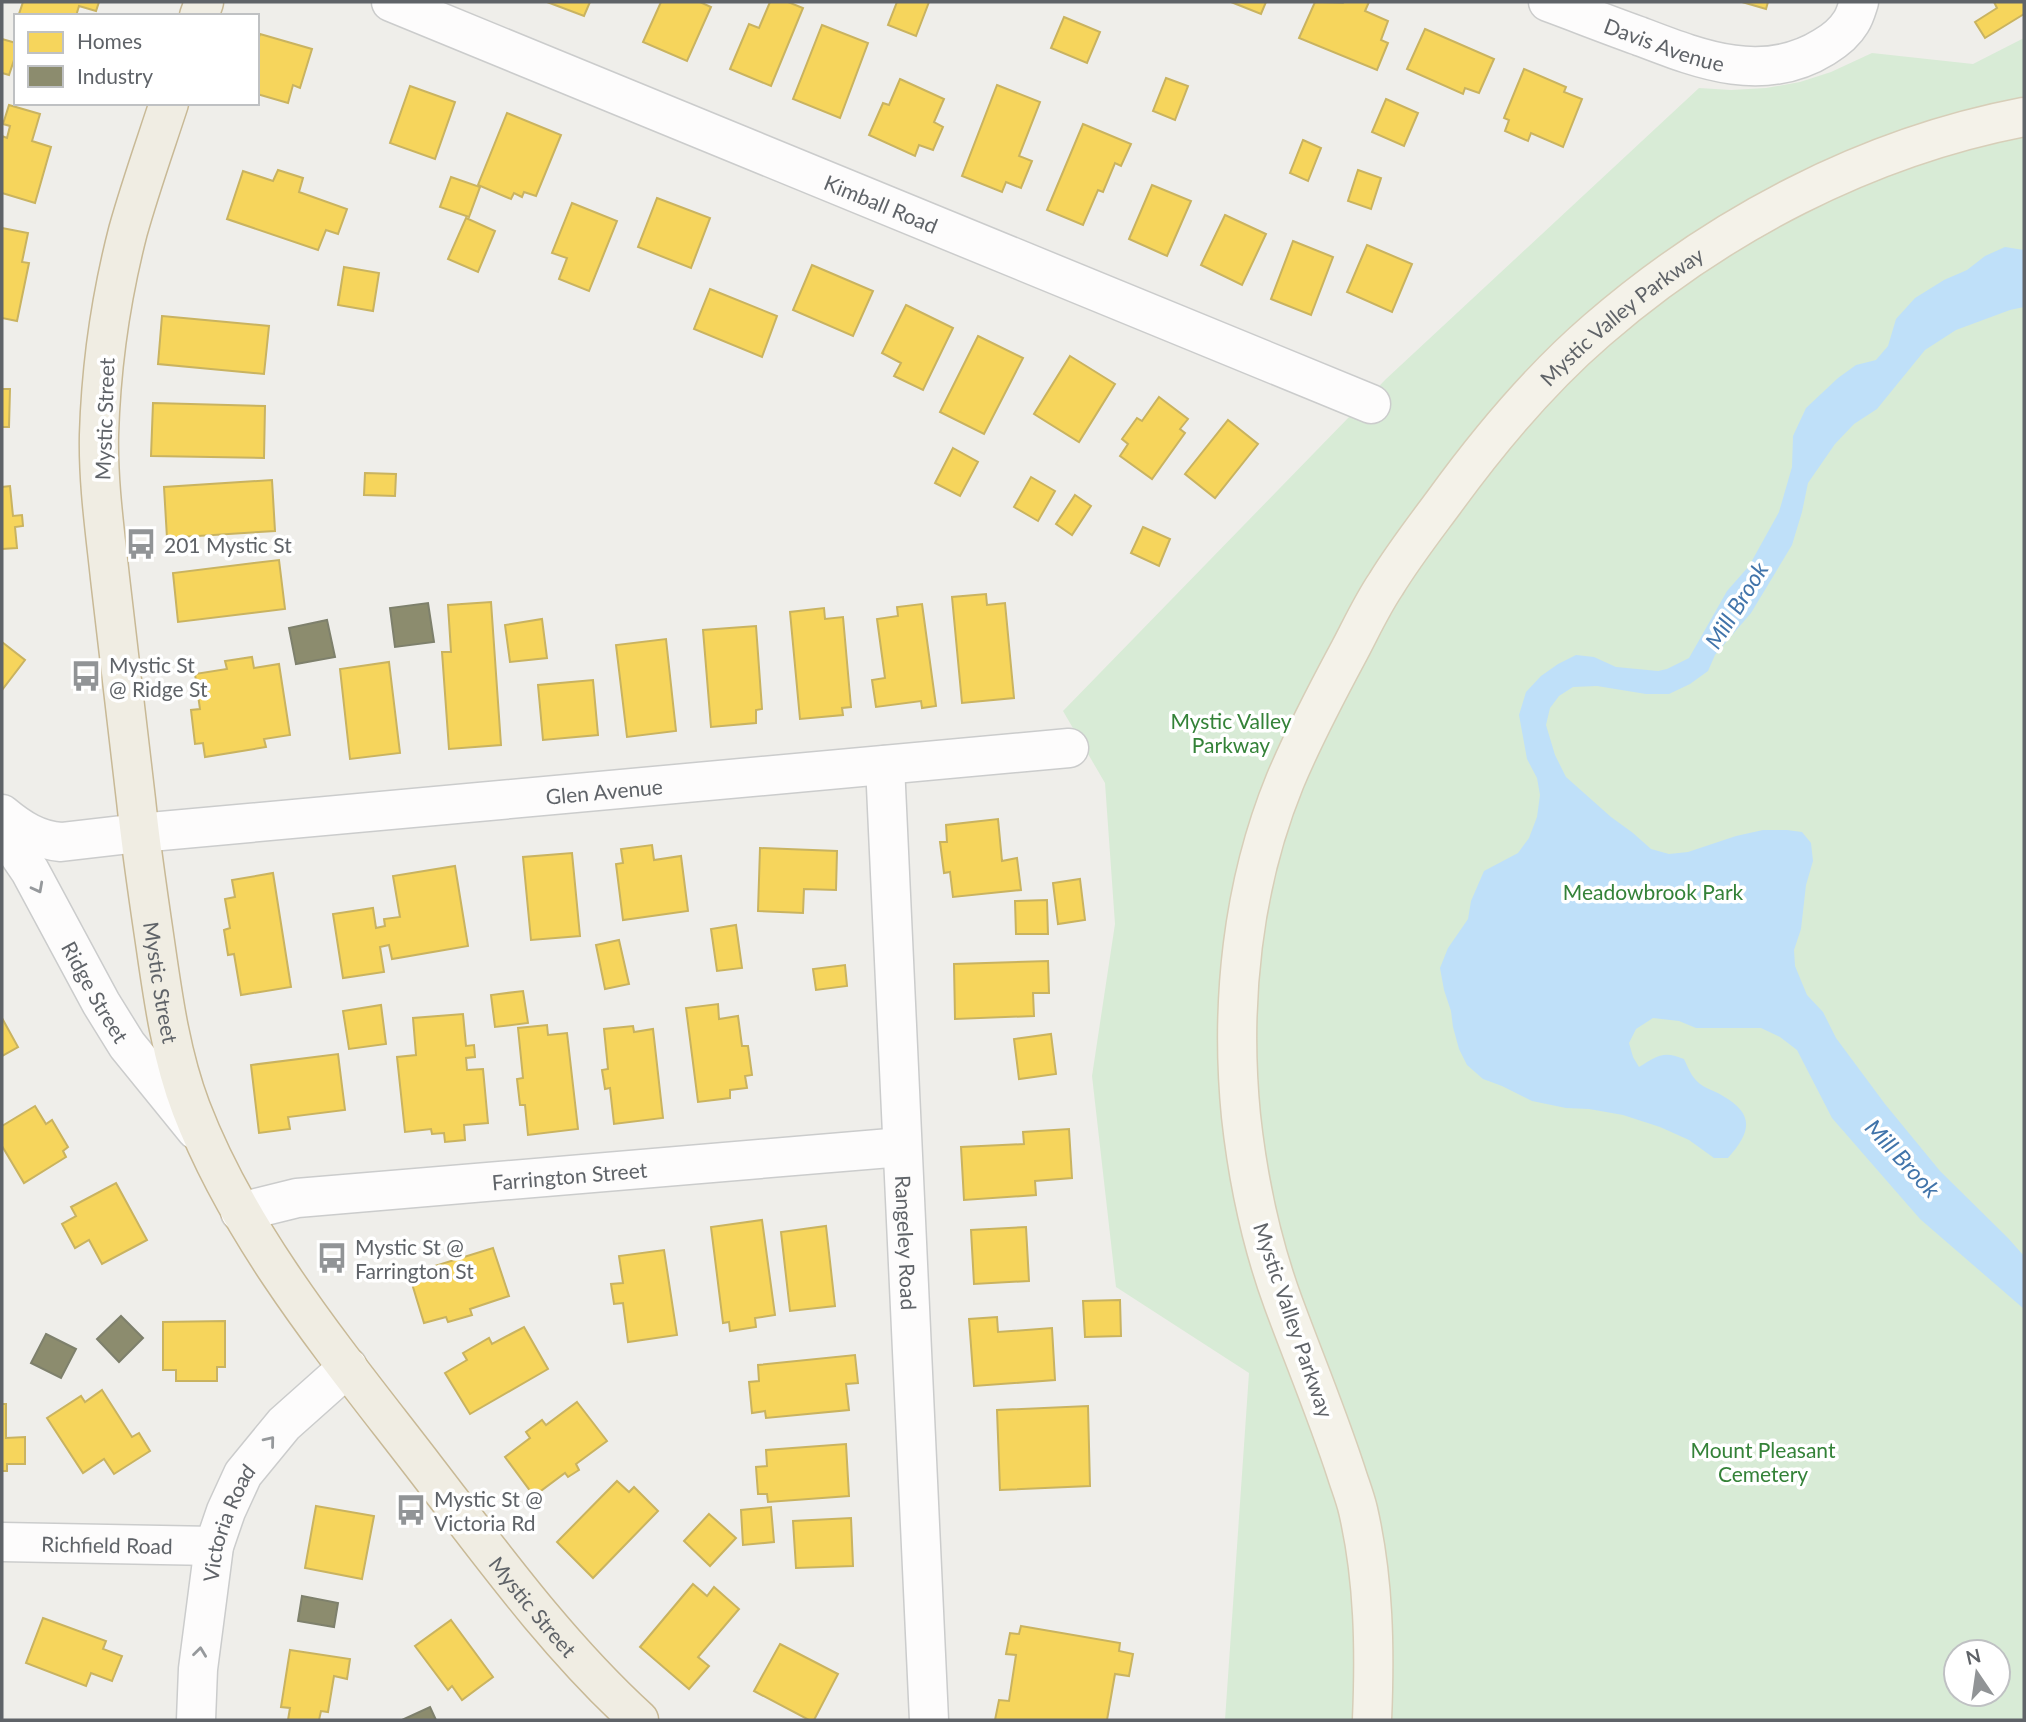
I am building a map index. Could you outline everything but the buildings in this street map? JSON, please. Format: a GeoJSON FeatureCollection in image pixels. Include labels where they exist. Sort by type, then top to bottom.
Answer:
{"type":"FeatureCollection","features":[{"type":"Feature","properties":{"kind":"highway","name":"Mystic Street"},"geometry":{"type":"LineString","coordinates":[[168,105],[136,202],[119,271],[102,384],[99,439],[102,502],[139,833],[174,1053],[190,1105],[221,1177],[240,1212],[293,1292],[522,1594],[605,1689],[639,1720]]}},
{"type":"Feature","properties":{"kind":"main road","name":"Mystic Valley Parkway"},"geometry":{"type":"LineString","coordinates":[[1372,1720],[1374,1637],[1367,1565],[1357,1509],[1323,1403],[1263,1242],[1251,1186],[1242,1122],[1236,1051],[1242,951],[1251,897],[1284,782],[1329,689],[1384,586],[1484,447],[1537,387],[1596,331],[1658,281],[1718,240],[1824,182],[1906,149],[2024,117]]}},
{"type":"Feature","properties":{"kind":"street","name":"Kimball Road"},"geometry":{"type":"LineString","coordinates":[[391,2],[1371,404]]}},
{"type":"Feature","properties":{"kind":"street","name":"Davis Avenue"},"geometry":{"type":"LineString","coordinates":[[1548,2],[1691,56],[1758,67],[1787,64],[1813,54],[1834,40],[1851,22],[1859,2]]}},
{"type":"Feature","properties":{"kind":"street","name":"Glen Avenue"},"geometry":{"type":"LineString","coordinates":[[139,833],[1069,748]]}},
{"type":"Feature","properties":{"kind":"street","name":"Rangeley Road"},"geometry":{"type":"LineString","coordinates":[[885,765],[929,1720]]}},
{"type":"Feature","properties":{"kind":"street"},"geometry":{"type":"LineString","coordinates":[[2,814],[30,834],[52,841],[139,833]]}},
{"type":"Feature","properties":{"kind":"street","name":"Ridge Street"},"geometry":{"type":"LineString","coordinates":[[2,830],[30,871],[101,1003],[127,1045],[205,1141]]}},
{"type":"Feature","properties":{"kind":"street","name":"Farrington Street"},"geometry":{"type":"LineString","coordinates":[[240,1212],[297,1198],[902,1146]]}},
{"type":"Feature","properties":{"kind":"street","name":"Victoria Road"},"geometry":{"type":"LineString","coordinates":[[196,1720],[198,1669],[214,1546],[226,1511],[243,1474],[284,1424],[348,1367]]}},
{"type":"Feature","properties":{"kind":"street","name":"Richfield Road"},"geometry":{"type":"LineString","coordinates":[[2,1542],[214,1546]]}},
{"type":"Feature","properties":{"kind":"green space"},"geometry":{"type":"Polygon","coordinates":[[[2024,38],[2024,1720],[1225,1720],[1249,1373],[1116,1287],[1092,1076],[1115,924],[1105,783],[1063,711],[1386,379],[1699,88],[1766,88],[1800,82],[1831,72],[1872,53],[1973,64],[2024,38]]]}},
{"type":"Feature","properties":{"kind":"water","name":"Mill Brook"},"geometry":{"type":"Polygon","coordinates":[[[2005,247],[2024,250],[2024,307],[1956,330],[1925,350],[1877,409],[1854,424],[1835,444],[1808,483],[1792,545],[1751,613],[1715,655],[1708,671],[1669,694],[1646,694],[1597,686],[1573,687],[1559,696],[1550,708],[1546,725],[1555,755],[1566,777],[1651,849],[1669,854],[1688,852],[1763,830],[1802,832],[1811,843],[1813,861],[1806,885],[1801,929],[1794,950],[1795,966],[1807,995],[1823,1012],[1836,1038],[1885,1104],[1940,1171],[2024,1256],[2024,1309],[1920,1219],[1832,1118],[1797,1050],[1780,1037],[1761,1028],[1696,1028],[1679,1021],[1653,1018],[1636,1029],[1629,1043],[1639,1067],[1665,1055],[1684,1059],[1700,1084],[1723,1096],[1741,1110],[1746,1125],[1741,1140],[1728,1158],[1714,1158],[1689,1140],[1660,1127],[1623,1115],[1532,1101],[1483,1079],[1467,1065],[1459,1049],[1440,968],[1448,948],[1468,919],[1471,901],[1484,871],[1518,853],[1529,838],[1537,817],[1540,795],[1537,778],[1527,759],[1519,715],[1526,692],[1541,676],[1576,655],[1594,657],[1616,667],[1658,671],[1689,658],[1727,591],[1749,566],[1779,512],[1792,467],[1793,436],[1806,408],[1856,365],[1876,360],[1888,346],[1896,319],[1915,298],[2005,247]]]}},
{"type":"Feature","properties":{"kind":"place","name":"201 Mystic St"},"geometry":{"type":"Point","coordinates":[141,544]}},
{"type":"Feature","properties":{"kind":"place","name":"Mystic St @ Ridge St"},"geometry":{"type":"Point","coordinates":[86,676]}},
{"type":"Feature","properties":{"kind":"place","name":"Mystic St @ Farrington St"},"geometry":{"type":"Point","coordinates":[332,1258]}},
{"type":"Feature","properties":{"kind":"place","name":"Mystic St @ Victoria Rd"},"geometry":{"type":"Point","coordinates":[411,1510]}},
{"type":"Feature","properties":{"kind":"park label","name":"Meadowbrook Park"},"geometry":{"type":"Point","coordinates":[1653,891]}},
{"type":"Feature","properties":{"kind":"park label","name":"Mount Pleasant Cemetery"},"geometry":{"type":"Point","coordinates":[1763,1461]}}]}
